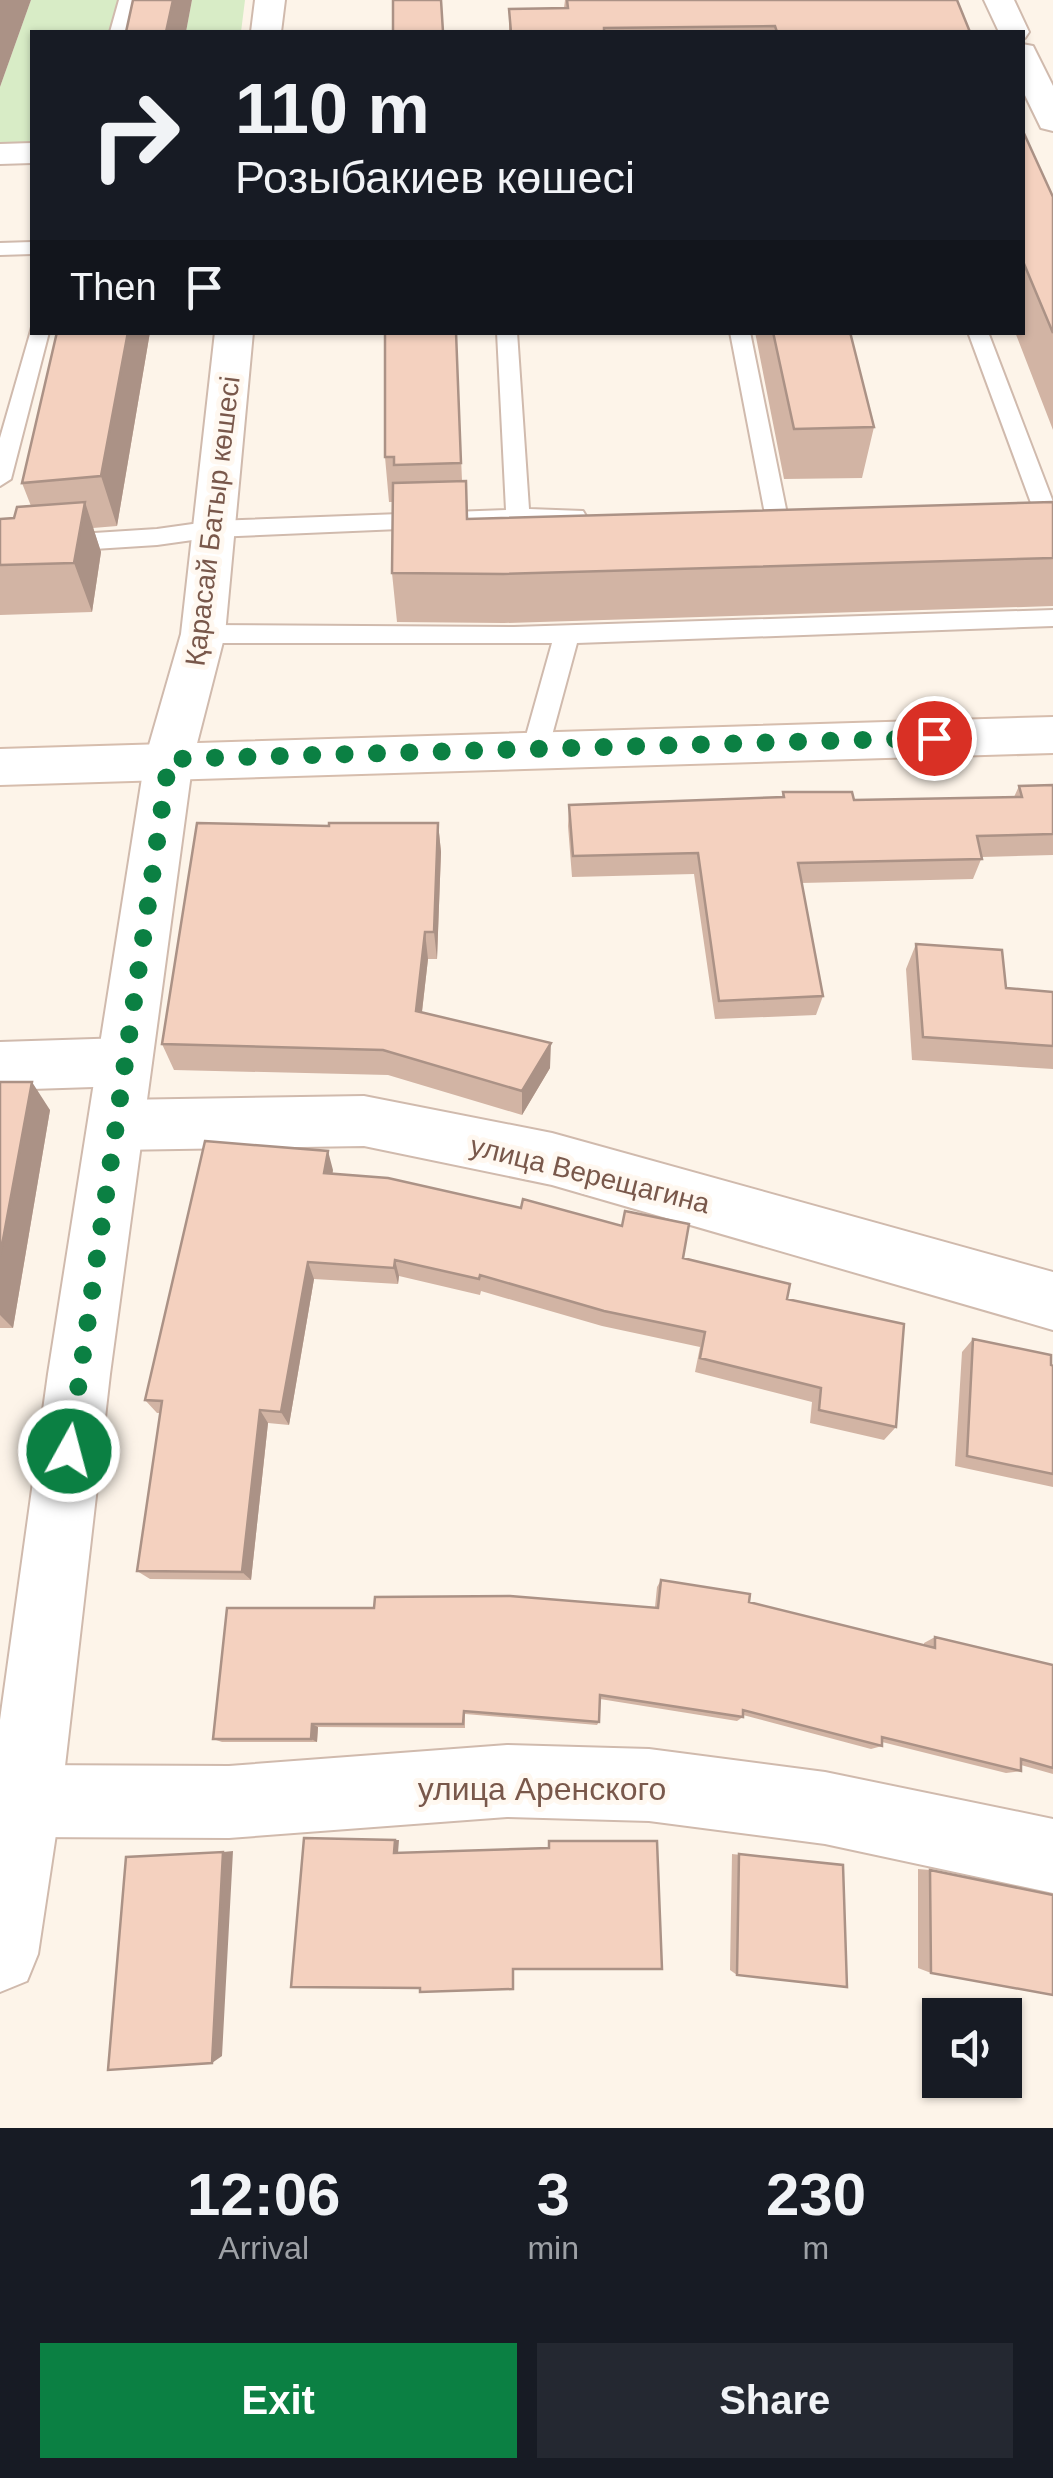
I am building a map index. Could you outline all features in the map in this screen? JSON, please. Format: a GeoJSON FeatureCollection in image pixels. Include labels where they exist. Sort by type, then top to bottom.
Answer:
{"type":"FeatureCollection","features":[{"type":"Feature","properties":{"kind":"street"},"geometry":{"type":"LineString","coordinates":[[266,30],[270,0]]}},
{"type":"Feature","properties":{"kind":"street"},"geometry":{"type":"LineString","coordinates":[[999,0],[1013,30]]}},
{"type":"Feature","properties":{"kind":"street"},"geometry":{"type":"LineString","coordinates":[[1025,59],[1053,121]]}},
{"type":"Feature","properties":{"kind":"street"},"geometry":{"type":"LineString","coordinates":[[1025,130],[1053,129]]}},
{"type":"Feature","properties":{"kind":"street"},"geometry":{"type":"LineString","coordinates":[[0,154],[30,154]]}},
{"type":"Feature","properties":{"kind":"street","name":"Қарасай Батыр көшесі"},"geometry":{"type":"LineString","coordinates":[[0,1954],[25,1801],[79,1374],[169,759],[203,634],[234,335]]}},
{"type":"Feature","properties":{"kind":"street"},"geometry":{"type":"LineString","coordinates":[[0,767],[1053,735]]}},
{"type":"Feature","properties":{"kind":"street"},"geometry":{"type":"LineString","coordinates":[[0,1066],[125,1062]]}},
{"type":"Feature","properties":{"kind":"street","name":"улица Верещагина"},"geometry":{"type":"LineString","coordinates":[[117,1126],[364,1121],[552,1159],[1053,1302]]}},
{"type":"Feature","properties":{"kind":"street","name":"улица Аренского"},"geometry":{"type":"LineString","coordinates":[[25,1801],[229,1802],[506,1781],[649,1786],[825,1808],[1053,1856]]}},
{"type":"Feature","properties":{"kind":"lane"},"geometry":{"type":"LineString","coordinates":[[119,30],[127,0]]}},
{"type":"Feature","properties":{"kind":"lane"},"geometry":{"type":"LineString","coordinates":[[0,249],[30,248]]}},
{"type":"Feature","properties":{"kind":"lane"},"geometry":{"type":"LineString","coordinates":[[0,479],[38,335]]}},
{"type":"Feature","properties":{"kind":"lane"},"geometry":{"type":"LineString","coordinates":[[507,335],[518,517]]}},
{"type":"Feature","properties":{"kind":"lane"},"geometry":{"type":"LineString","coordinates":[[741,335],[776,514]]}},
{"type":"Feature","properties":{"kind":"lane"},"geometry":{"type":"LineString","coordinates":[[979,335],[1041,511]]}},
{"type":"Feature","properties":{"kind":"lane"},"geometry":{"type":"LineString","coordinates":[[0,547],[158,537],[214,529],[597,516]]}},
{"type":"Feature","properties":{"kind":"lane"},"geometry":{"type":"LineString","coordinates":[[203,634],[567,634],[1053,618]]}},
{"type":"Feature","properties":{"kind":"lane"},"geometry":{"type":"LineString","coordinates":[[535,750],[567,634]]}},
{"type":"Feature","properties":{"kind":"green space"},"geometry":{"type":"Polygon","coordinates":[[[31,0],[154,0],[147,30],[30,30],[30,142],[0,142],[0,87],[31,0]]]}},
{"type":"Feature","properties":{"kind":"green space"},"geometry":{"type":"Polygon","coordinates":[[[192,0],[245,0],[241,30],[186,30],[192,0]]]}},
{"type":"Feature","properties":{"kind":"building"},"geometry":{"type":"Polygon","coordinates":[[[133,0],[173,0],[166,30],[126,30],[133,0]]]}},
{"type":"Feature","properties":{"kind":"building"},"geometry":{"type":"Polygon","coordinates":[[[393,0],[441,0],[443,30],[393,30],[393,0]]]}},
{"type":"Feature","properties":{"kind":"building"},"geometry":{"type":"Polygon","coordinates":[[[567,0],[957,0],[969,30],[776,30],[775,26],[511,30],[509,9],[568,8],[567,0]]]}},
{"type":"Feature","properties":{"kind":"building"},"geometry":{"type":"Polygon","coordinates":[[[1025,136],[1053,197],[1053,333],[1025,266],[1025,136]]]}},
{"type":"Feature","properties":{"kind":"building"},"geometry":{"type":"Polygon","coordinates":[[[56,335],[127,335],[101,476],[22,483],[56,335]]]}},
{"type":"Feature","properties":{"kind":"building"},"geometry":{"type":"Polygon","coordinates":[[[385,335],[456,335],[461,463],[394,465],[394,457],[385,457],[385,335]]]}},
{"type":"Feature","properties":{"kind":"building"},"geometry":{"type":"Polygon","coordinates":[[[774,335],[851,335],[874,427],[794,429],[774,335]]]}},
{"type":"Feature","properties":{"kind":"building"},"geometry":{"type":"Polygon","coordinates":[[[466,481],[467,519],[1053,502],[1053,558],[503,574],[392,573],[393,483],[466,481]]]}},
{"type":"Feature","properties":{"kind":"building"},"geometry":{"type":"Polygon","coordinates":[[[85,502],[74,563],[0,565],[0,519],[14,518],[17,507],[85,502]]]}},
{"type":"Feature","properties":{"kind":"building"},"geometry":{"type":"Polygon","coordinates":[[[1053,785],[1053,834],[977,836],[982,859],[798,863],[823,996],[719,1001],[698,853],[573,856],[569,805],[784,797],[783,792],[852,792],[854,800],[1022,797],[1019,786],[1053,785]]]}},
{"type":"Feature","properties":{"kind":"building"},"geometry":{"type":"Polygon","coordinates":[[[197,823],[438,823],[434,932],[425,932],[416,1011],[551,1043],[522,1091],[383,1050],[162,1044],[197,823]]]}},
{"type":"Feature","properties":{"kind":"building"},"geometry":{"type":"Polygon","coordinates":[[[916,944],[1002,950],[1006,988],[1053,992],[1053,1046],[923,1037],[916,944]]]}},
{"type":"Feature","properties":{"kind":"building"},"geometry":{"type":"Polygon","coordinates":[[[0,1082],[32,1082],[0,1256],[0,1082]]]}},
{"type":"Feature","properties":{"kind":"building"},"geometry":{"type":"Polygon","coordinates":[[[205,1141],[328,1151],[324,1173],[388,1178],[521,1208],[523,1199],[622,1226],[625,1211],[689,1224],[683,1258],[790,1284],[787,1299],[904,1324],[896,1427],[819,1410],[821,1388],[700,1358],[705,1332],[604,1311],[480,1275],[479,1279],[395,1260],[394,1268],[308,1262],[281,1412],[260,1410],[242,1572],[137,1571],[162,1401],[145,1400],[205,1141]]]}},
{"type":"Feature","properties":{"kind":"building"},"geometry":{"type":"Polygon","coordinates":[[[973,1339],[1051,1355],[1053,1474],[967,1456],[973,1339]]]}},
{"type":"Feature","properties":{"kind":"building"},"geometry":{"type":"Polygon","coordinates":[[[661,1580],[750,1594],[749,1602],[935,1648],[935,1637],[1053,1665],[1053,1768],[1021,1759],[1021,1771],[882,1737],[882,1746],[743,1710],[743,1717],[600,1695],[599,1722],[464,1711],[463,1724],[312,1724],[311,1739],[213,1739],[227,1608],[374,1608],[375,1597],[510,1596],[658,1608],[661,1580]]]}},
{"type":"Feature","properties":{"kind":"building"},"geometry":{"type":"Polygon","coordinates":[[[304,1838],[395,1840],[394,1853],[549,1848],[549,1841],[657,1841],[662,1969],[513,1969],[513,1989],[420,1992],[420,1988],[291,1987],[304,1838]]]}},
{"type":"Feature","properties":{"kind":"building"},"geometry":{"type":"Polygon","coordinates":[[[223,1852],[212,2063],[108,2070],[126,1857],[223,1852]]]}},
{"type":"Feature","properties":{"kind":"building"},"geometry":{"type":"Polygon","coordinates":[[[739,1854],[843,1865],[847,1987],[737,1975],[739,1854]]]}},
{"type":"Feature","properties":{"kind":"building"},"geometry":{"type":"Polygon","coordinates":[[[930,1870],[1053,1895],[1053,1995],[931,1973],[930,1870]]]}},
{"type":"Feature","properties":{"kind":"route"},"geometry":{"type":"LineString","coordinates":[[69,1451],[169,759],[934,738]]}}]}
